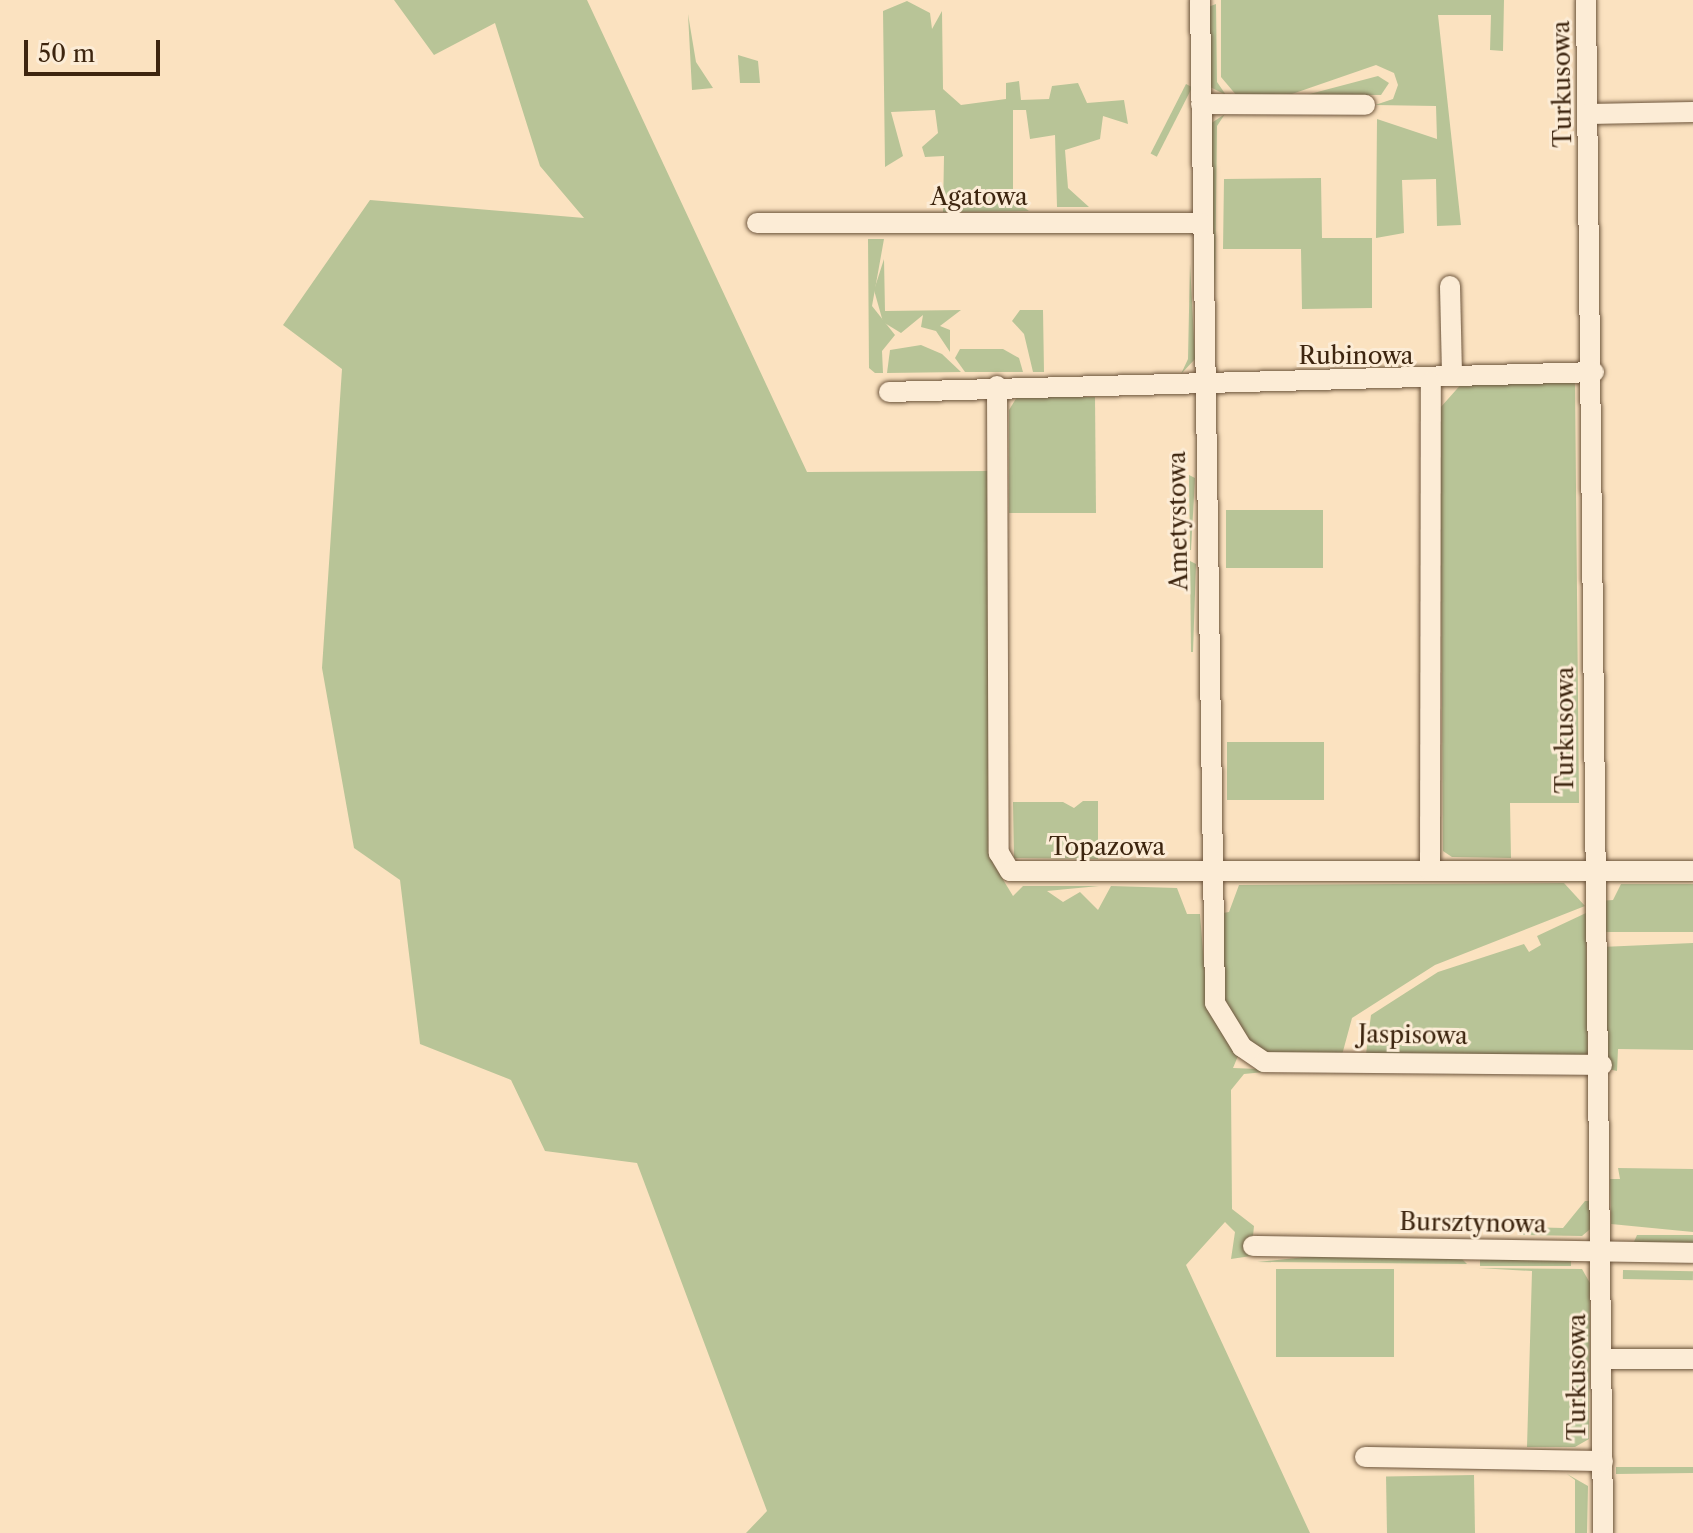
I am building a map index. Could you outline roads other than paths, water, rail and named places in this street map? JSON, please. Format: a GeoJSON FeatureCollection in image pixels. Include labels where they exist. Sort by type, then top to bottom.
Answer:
{"type":"FeatureCollection","features":[{"type":"Feature","properties":{"kind":"street","name":"Ametystowa"},"geometry":{"type":"LineString","coordinates":[[1200,0],[1208,873],[1212,991],[1234,1037]]}},
{"type":"Feature","properties":{"kind":"street","name":"Turkusowa"},"geometry":{"type":"LineString","coordinates":[[1586,0],[1594,372],[1592,871],[1602,1065],[1603,1533]]}},
{"type":"Feature","properties":{"kind":"street"},"geometry":{"type":"LineString","coordinates":[[1201,104],[1365,105]]}},
{"type":"Feature","properties":{"kind":"street"},"geometry":{"type":"LineString","coordinates":[[1589,114],[1693,112]]}},
{"type":"Feature","properties":{"kind":"street","name":"Agatowa"},"geometry":{"type":"LineString","coordinates":[[757,223],[1202,223]]}},
{"type":"Feature","properties":{"kind":"street"},"geometry":{"type":"LineString","coordinates":[[1450,286],[1452,375]]}},
{"type":"Feature","properties":{"kind":"street"},"geometry":{"type":"LineString","coordinates":[[1431,382],[1452,375],[1594,372]]}},
{"type":"Feature","properties":{"kind":"street","name":"Rubinowa"},"geometry":{"type":"LineString","coordinates":[[889,392],[997,386],[1431,382],[1430,871]]}},
{"type":"Feature","properties":{"kind":"street","name":"Topazowa"},"geometry":{"type":"LineString","coordinates":[[997,386],[1000,860],[1014,873],[1693,871]]}},
{"type":"Feature","properties":{"kind":"street","name":"Jaspisowa"},"geometry":{"type":"LineString","coordinates":[[1234,1037],[1264,1062],[1602,1065]]}},
{"type":"Feature","properties":{"kind":"street","name":"Bursztynowa"},"geometry":{"type":"LineString","coordinates":[[1253,1246],[1693,1253]]}},
{"type":"Feature","properties":{"kind":"street"},"geometry":{"type":"LineString","coordinates":[[1605,1359],[1693,1359]]}},
{"type":"Feature","properties":{"kind":"street","name":"Turkusowa"},"geometry":{"type":"LineString","coordinates":[[1365,1457],[1603,1461]]}}]}
